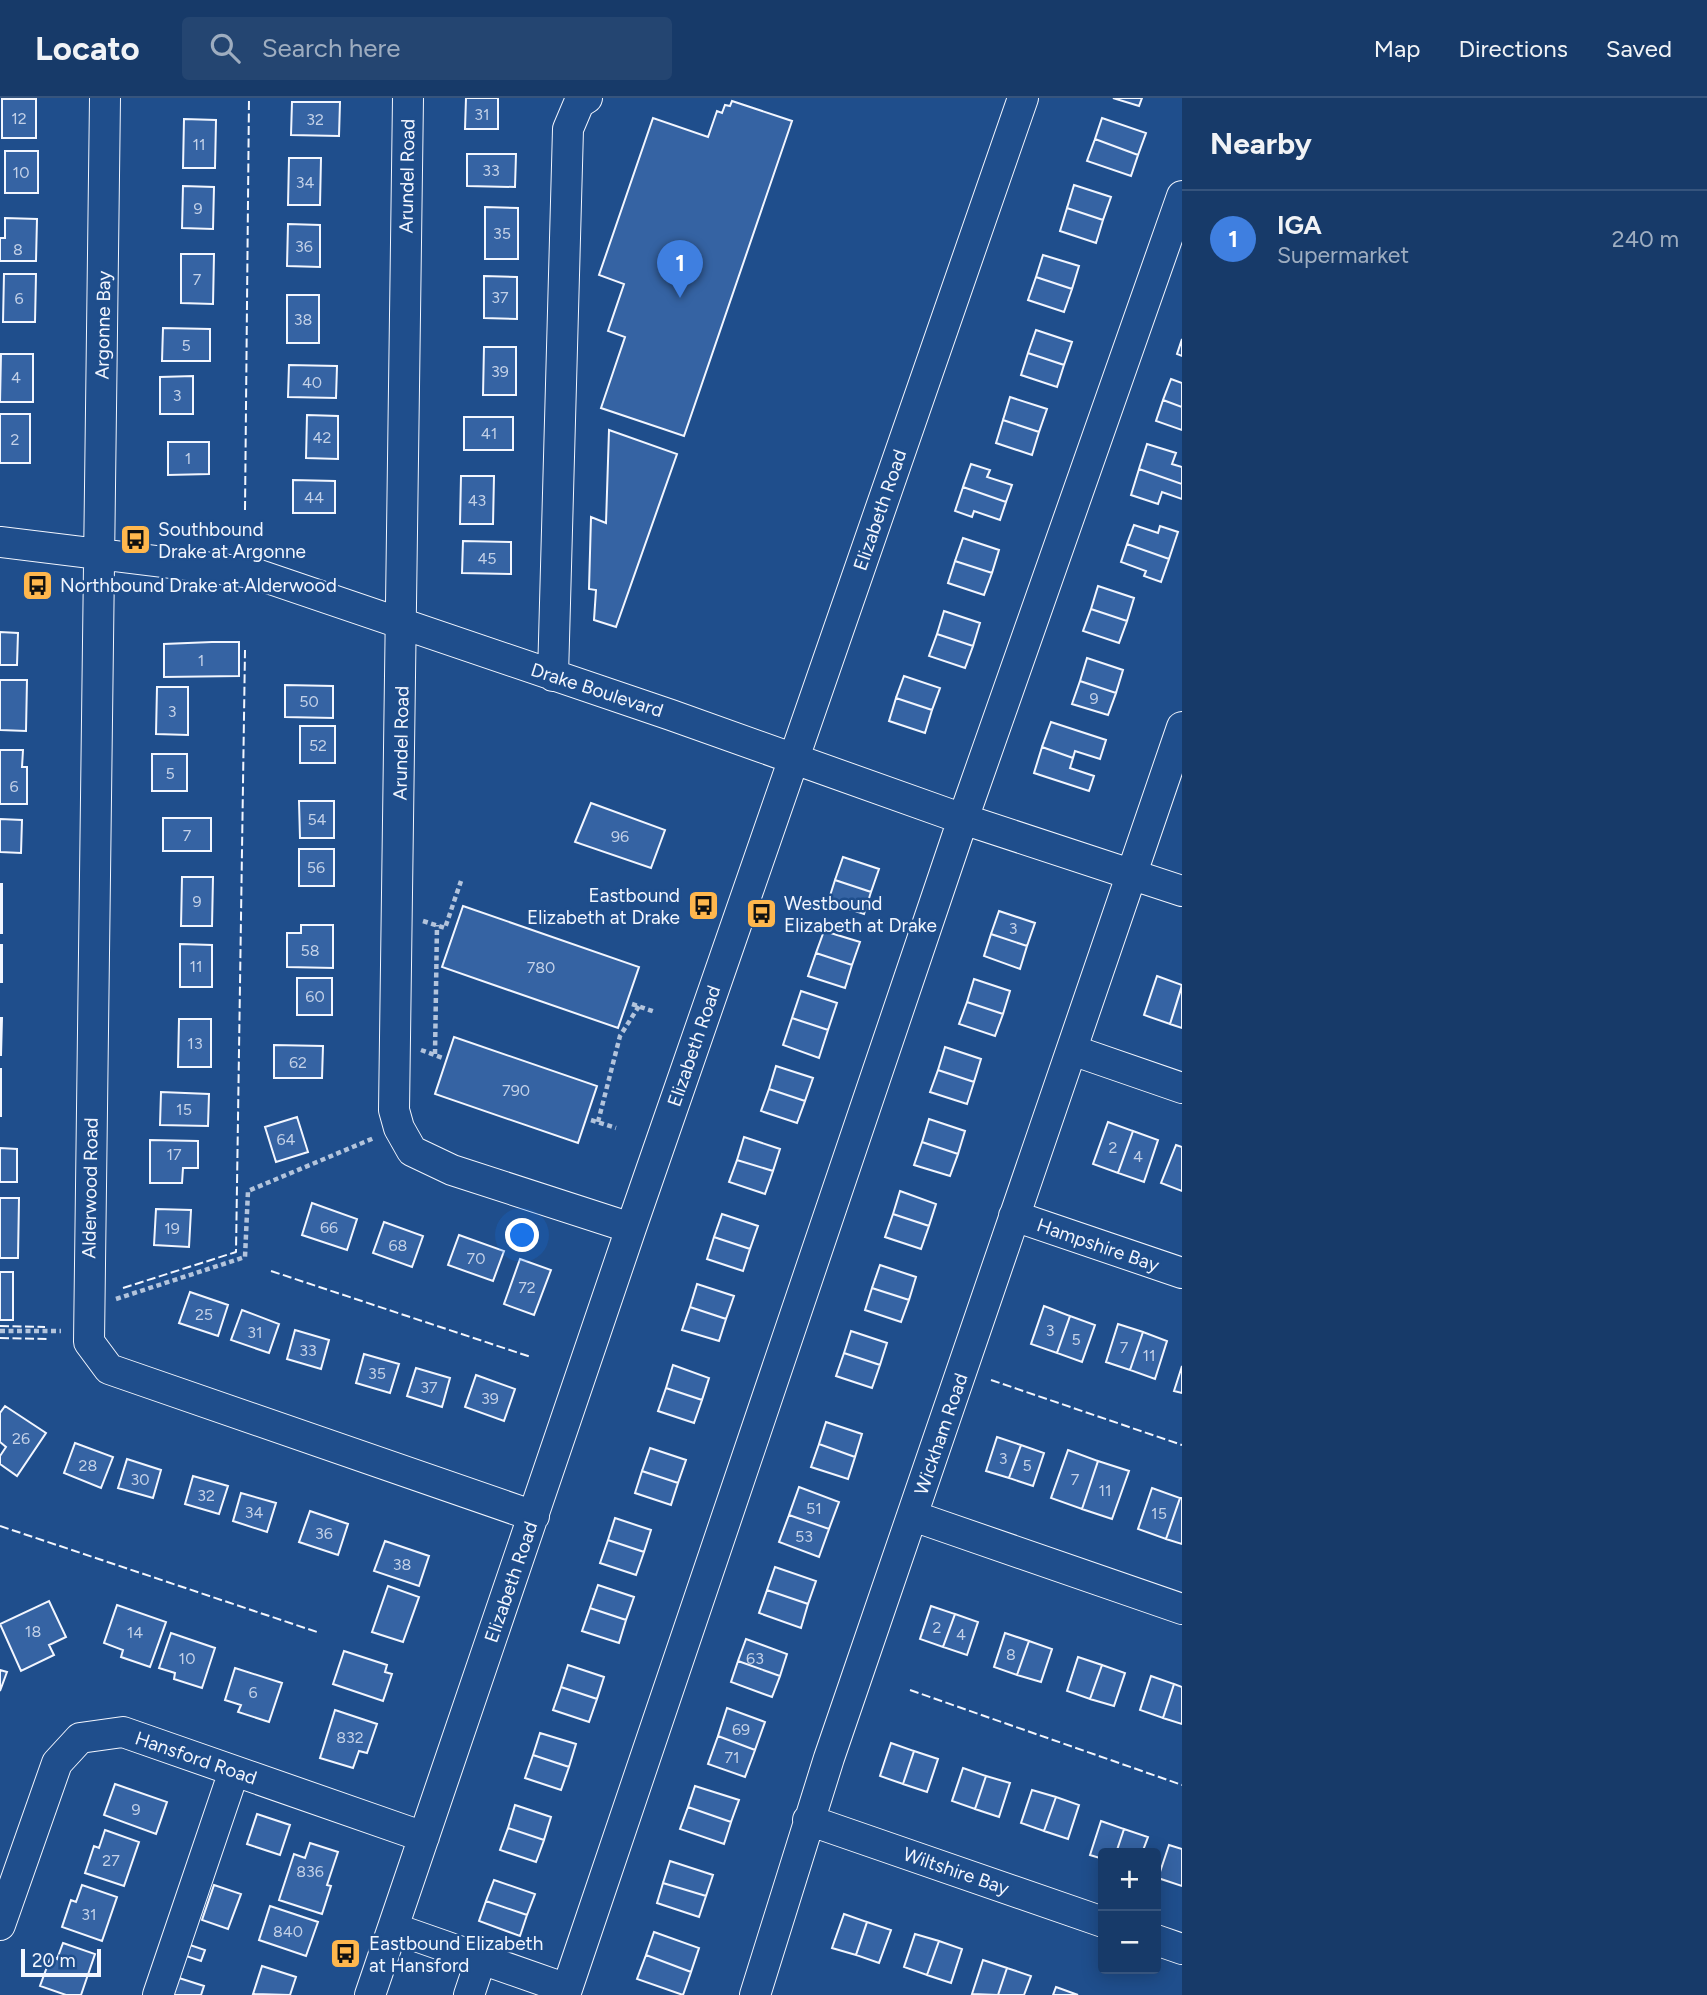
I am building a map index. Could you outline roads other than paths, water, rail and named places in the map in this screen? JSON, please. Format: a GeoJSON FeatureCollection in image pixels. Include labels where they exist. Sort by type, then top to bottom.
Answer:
{"type":"FeatureCollection","features":[{"type":"Feature","properties":{"kind":"street","name":"Argonne Bay"},"geometry":{"type":"LineString","coordinates":[[101,552],[105,98]]}},
{"type":"Feature","properties":{"kind":"street","name":"Arundel Road"},"geometry":{"type":"LineString","coordinates":[[408,98],[403,626],[394,1110],[399,1128],[412,1150],[452,1170],[631,1228]]}},
{"type":"Feature","properties":{"kind":"street"},"geometry":{"type":"LineString","coordinates":[[554,676],[568,129],[579,103],[587,98]]}},
{"type":"Feature","properties":{"kind":"street","name":"Elizabeth Road"},"geometry":{"type":"LineString","coordinates":[[370,1995],[631,1228],[1023,98]]}},
{"type":"Feature","properties":{"kind":"street"},"geometry":{"type":"LineString","coordinates":[[393,1928],[576,1992],[963,819],[1182,196]]}},
{"type":"Feature","properties":{"kind":"street","name":"Drake Boulevard"},"geometry":{"type":"LineString","coordinates":[[0,542],[101,552],[253,573],[963,819],[1182,891]]}},
{"type":"Feature","properties":{"kind":"street","name":"Alderwood Road"},"geometry":{"type":"LineString","coordinates":[[101,552],[89,1342],[109,1369],[534,1516]]}},
{"type":"Feature","properties":{"kind":"street","name":"Wickham Road"},"geometry":{"type":"LineString","coordinates":[[755,1995],[808,1819],[1182,727]]}},
{"type":"Feature","properties":{"kind":"street"},"geometry":{"type":"LineString","coordinates":[[1072,1050],[1182,1088]]}},
{"type":"Feature","properties":{"kind":"street","name":"Hampshire Bay"},"geometry":{"type":"LineString","coordinates":[[1014,1216],[1182,1273]]}},
{"type":"Feature","properties":{"kind":"street"},"geometry":{"type":"LineString","coordinates":[[913,1516],[1182,1609]]}},
{"type":"Feature","properties":{"kind":"street","name":"Hansford Road"},"geometry":{"type":"LineString","coordinates":[[0,1925],[57,1763],[80,1738],[123,1732],[424,1837]]}},
{"type":"Feature","properties":{"kind":"street"},"geometry":{"type":"LineString","coordinates":[[158,1995],[234,1771]]}},
{"type":"Feature","properties":{"kind":"street","name":"Wiltshire Bay"},"geometry":{"type":"LineString","coordinates":[[808,1819],[1098,1920]]}},
{"type":"Feature","properties":{"kind":"street"},"geometry":{"type":"LineString","coordinates":[[1161,1942],[1182,1949]]}},
{"type":"Feature","properties":{"kind":"street"},"geometry":{"type":"LineString","coordinates":[[469,1995],[481,1959]]}},
{"type":"Feature","properties":{"kind":"place","name":"IGA"},"geometry":{"type":"Point","coordinates":[680,298]}},
{"type":"Feature","properties":{"kind":"place","name":"Southbound Drake at Argonne"},"geometry":{"type":"Point","coordinates":[135,540]}},
{"type":"Feature","properties":{"kind":"place","name":"Northbound Drake at Alderwood"},"geometry":{"type":"Point","coordinates":[37,585]}},
{"type":"Feature","properties":{"kind":"place","name":"Eastbound Elizabeth at Drake"},"geometry":{"type":"Point","coordinates":[703,906]}},
{"type":"Feature","properties":{"kind":"place","name":"Westbound Elizabeth at Drake"},"geometry":{"type":"Point","coordinates":[761,914]}},
{"type":"Feature","properties":{"kind":"place","name":"Eastbound Elizabeth at Hansford"},"geometry":{"type":"Point","coordinates":[346,1954]}}]}
